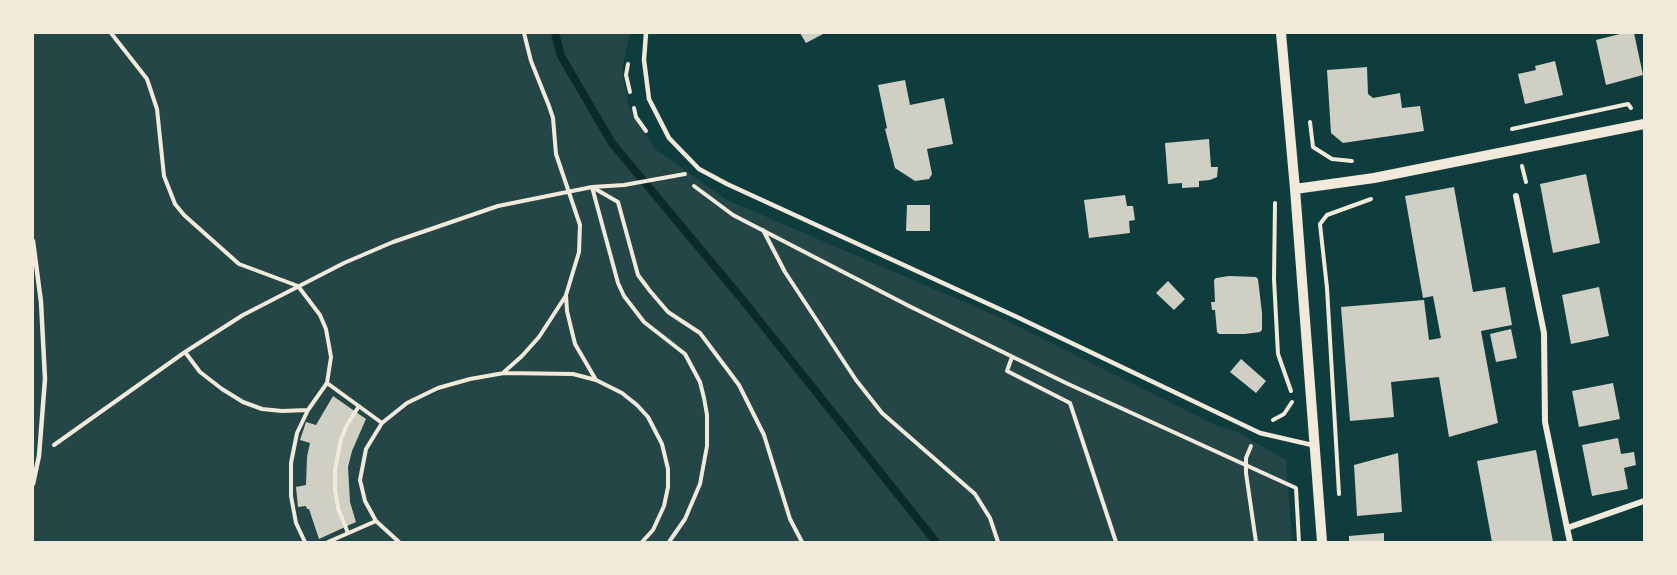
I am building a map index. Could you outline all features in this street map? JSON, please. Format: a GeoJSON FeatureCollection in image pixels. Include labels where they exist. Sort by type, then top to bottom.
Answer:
{"type":"FeatureCollection","features":[{"type":"Feature","properties":{"kind":"street"},"geometry":{"type":"LineString","coordinates":[[1281,33],[1322,542]]}},
{"type":"Feature","properties":{"kind":"street"},"geometry":{"type":"LineString","coordinates":[[1295,189],[1374,178],[1643,124]]}},
{"type":"Feature","properties":{"kind":"street"},"geometry":{"type":"LineString","coordinates":[[1516,196],[1544,333],[1545,422],[1570,542]]}},
{"type":"Feature","properties":{"kind":"street"},"geometry":{"type":"LineString","coordinates":[[1567,528],[1644,501]]}},
{"type":"Feature","properties":{"kind":"lane"},"geometry":{"type":"LineString","coordinates":[[646,33],[644,60],[649,99],[669,138],[699,169],[1260,433],[1315,446]]}},
{"type":"Feature","properties":{"kind":"lane"},"geometry":{"type":"LineString","coordinates":[[33,242],[41,302],[45,379],[39,456],[33,484]]}},
{"type":"Feature","properties":{"kind":"path"},"geometry":{"type":"LineString","coordinates":[[111,33],[147,79],[157,108],[164,176],[175,204],[184,215],[239,264],[298,286],[320,315],[326,329],[331,357],[327,383],[308,410],[297,434],[291,463],[291,496],[294,514],[305,542]]}},
{"type":"Feature","properties":{"kind":"path"},"geometry":{"type":"LineString","coordinates":[[504,373],[539,337],[566,295],[579,252],[580,225],[556,154],[553,118],[531,61],[524,33]]}},
{"type":"Feature","properties":{"kind":"path"},"geometry":{"type":"LineString","coordinates":[[629,54],[626,75],[631,96]]}},
{"type":"Feature","properties":{"kind":"path"},"geometry":{"type":"LineString","coordinates":[[1512,129],[1628,104],[1643,124]]}},
{"type":"Feature","properties":{"kind":"path"},"geometry":{"type":"LineString","coordinates":[[634,106],[636,117],[647,132]]}},
{"type":"Feature","properties":{"kind":"path"},"geometry":{"type":"LineString","coordinates":[[1309,118],[1313,147],[1332,159],[1353,161]]}},
{"type":"Feature","properties":{"kind":"path"},"geometry":{"type":"LineString","coordinates":[[1512,167],[1522,165],[1528,192]]}},
{"type":"Feature","properties":{"kind":"path"},"geometry":{"type":"LineString","coordinates":[[677,168],[710,200],[733,215],[1012,357],[1296,488],[1299,542]]}},
{"type":"Feature","properties":{"kind":"path"},"geometry":{"type":"LineString","coordinates":[[39,456],[185,352],[243,315],[344,263],[393,242],[498,206],[592,187],[624,185],[678,176]]}},
{"type":"Feature","properties":{"kind":"path"},"geometry":{"type":"LineString","coordinates":[[592,187],[618,283],[624,296],[645,322],[685,354],[700,382],[704,398],[708,430],[702,473],[694,500],[669,542]]}},
{"type":"Feature","properties":{"kind":"path"},"geometry":{"type":"LineString","coordinates":[[592,187],[618,202],[639,275],[650,291],[668,312],[700,333],[739,385],[764,435],[790,519],[802,542]]}},
{"type":"Feature","properties":{"kind":"path"},"geometry":{"type":"LineString","coordinates":[[1256,542],[1246,466],[1248,450],[1268,422],[1284,414],[1292,404],[1292,396],[1278,354],[1274,279],[1276,196]]}},
{"type":"Feature","properties":{"kind":"path"},"geometry":{"type":"LineString","coordinates":[[1340,501],[1327,288],[1320,224],[1327,215],[1382,196]]}},
{"type":"Feature","properties":{"kind":"path"},"geometry":{"type":"LineString","coordinates":[[763,230],[785,272],[856,380],[882,413],[975,495],[990,518],[998,542]]}},
{"type":"Feature","properties":{"kind":"path"},"geometry":{"type":"LineString","coordinates":[[566,295],[575,344],[596,380]]}},
{"type":"Feature","properties":{"kind":"path"},"geometry":{"type":"LineString","coordinates":[[185,352],[200,372],[243,402],[262,409],[308,410]]}},
{"type":"Feature","properties":{"kind":"path"},"geometry":{"type":"LineString","coordinates":[[1012,357],[1007,371],[1070,403],[1116,542]]}},
{"type":"Feature","properties":{"kind":"path"},"geometry":{"type":"LineString","coordinates":[[399,542],[376,520],[365,501],[360,480],[366,449],[382,423],[407,403],[438,388],[504,373],[573,374],[596,380],[622,393],[637,405],[652,423],[662,444],[668,469],[668,487],[664,506],[653,530],[642,542]]}},
{"type":"Feature","properties":{"kind":"path"},"geometry":{"type":"LineString","coordinates":[[327,383],[382,423]]}},
{"type":"Feature","properties":{"kind":"path"},"geometry":{"type":"LineString","coordinates":[[348,533],[338,508],[335,470],[341,440],[359,406]]}},
{"type":"Feature","properties":{"kind":"path"},"geometry":{"type":"LineString","coordinates":[[328,542],[376,520]]}},
{"type":"Feature","properties":{"kind":"shaded area"},"geometry":{"type":"Polygon","coordinates":[[[33,33],[630,33],[622,71],[629,108],[655,149],[727,200],[997,316],[1217,426],[1236,431],[1286,460],[1292,542],[33,542],[33,33]]]}},
{"type":"Feature","properties":{"kind":"building"},"geometry":{"type":"Polygon","coordinates":[[[800,33],[825,33],[806,43],[800,33]]]}},
{"type":"Feature","properties":{"kind":"building"},"geometry":{"type":"Polygon","coordinates":[[[1624,33],[1634,33],[1643,75],[1606,85],[1596,40],[1624,33]]]}},
{"type":"Feature","properties":{"kind":"building"},"geometry":{"type":"Polygon","coordinates":[[[1555,61],[1563,95],[1525,104],[1518,74],[1536,70],[1535,66],[1555,61]]]}},
{"type":"Feature","properties":{"kind":"building"},"geometry":{"type":"Polygon","coordinates":[[[1367,67],[1368,94],[1373,98],[1400,93],[1402,108],[1420,106],[1424,131],[1343,143],[1331,133],[1327,70],[1367,67]]]}},
{"type":"Feature","properties":{"kind":"building"},"geometry":{"type":"Polygon","coordinates":[[[905,80],[910,105],[944,98],[953,144],[927,149],[932,174],[929,179],[915,181],[895,168],[885,129],[887,128],[878,85],[905,80]]]}},
{"type":"Feature","properties":{"kind":"building"},"geometry":{"type":"Polygon","coordinates":[[[1209,139],[1211,167],[1218,167],[1217,177],[1199,181],[1199,187],[1182,188],[1182,183],[1168,184],[1165,143],[1209,139]]]}},
{"type":"Feature","properties":{"kind":"building"},"geometry":{"type":"Polygon","coordinates":[[[1586,174],[1600,243],[1553,253],[1540,184],[1586,174]]]}},
{"type":"Feature","properties":{"kind":"building"},"geometry":{"type":"Polygon","coordinates":[[[1454,187],[1473,292],[1505,287],[1512,325],[1481,331],[1498,423],[1449,437],[1439,377],[1391,382],[1394,417],[1350,421],[1341,307],[1424,300],[1429,340],[1441,338],[1433,296],[1423,298],[1405,196],[1454,187]]]}},
{"type":"Feature","properties":{"kind":"building"},"geometry":{"type":"Polygon","coordinates":[[[1125,195],[1127,206],[1133,206],[1135,220],[1129,221],[1130,233],[1089,238],[1084,200],[1125,195]]]}},
{"type":"Feature","properties":{"kind":"building"},"geometry":{"type":"Polygon","coordinates":[[[907,205],[930,205],[930,231],[906,231],[907,205]]]}},
{"type":"Feature","properties":{"kind":"building"},"geometry":{"type":"Polygon","coordinates":[[[1229,276],[1258,279],[1262,313],[1260,332],[1219,334],[1217,332],[1215,310],[1212,310],[1211,302],[1215,302],[1214,280],[1229,276]]]}},
{"type":"Feature","properties":{"kind":"building"},"geometry":{"type":"Polygon","coordinates":[[[1168,281],[1185,299],[1174,310],[1156,293],[1168,281]]]}},
{"type":"Feature","properties":{"kind":"building"},"geometry":{"type":"Polygon","coordinates":[[[1599,287],[1609,336],[1571,344],[1562,295],[1599,287]]]}},
{"type":"Feature","properties":{"kind":"building"},"geometry":{"type":"Polygon","coordinates":[[[1511,329],[1517,358],[1496,362],[1490,334],[1511,329]]]}},
{"type":"Feature","properties":{"kind":"building"},"geometry":{"type":"Polygon","coordinates":[[[1241,359],[1266,381],[1256,393],[1230,372],[1241,359]]]}},
{"type":"Feature","properties":{"kind":"building"},"geometry":{"type":"Polygon","coordinates":[[[1613,383],[1620,419],[1579,427],[1572,391],[1613,383]]]}},
{"type":"Feature","properties":{"kind":"building"},"geometry":{"type":"Polygon","coordinates":[[[333,396],[366,419],[352,451],[348,467],[350,502],[356,522],[319,539],[309,509],[306,506],[298,507],[296,487],[306,485],[310,443],[300,440],[306,422],[316,425],[333,396]]]}},
{"type":"Feature","properties":{"kind":"building"},"geometry":{"type":"Polygon","coordinates":[[[1618,438],[1621,454],[1634,452],[1636,465],[1624,468],[1628,489],[1592,496],[1582,445],[1618,438]]]}},
{"type":"Feature","properties":{"kind":"building"},"geometry":{"type":"Polygon","coordinates":[[[1536,450],[1553,542],[1492,542],[1477,461],[1536,450]]]}},
{"type":"Feature","properties":{"kind":"building"},"geometry":{"type":"Polygon","coordinates":[[[1398,453],[1402,512],[1357,516],[1354,465],[1398,453]]]}},
{"type":"Feature","properties":{"kind":"building"},"geometry":{"type":"Polygon","coordinates":[[[1384,533],[1384,542],[1349,542],[1349,536],[1384,533]]]}},
{"type":"Feature","properties":{"kind":"waterway"},"geometry":{"type":"LineString","coordinates":[[555,33],[561,56],[612,143],[742,299],[936,542]]}}]}
